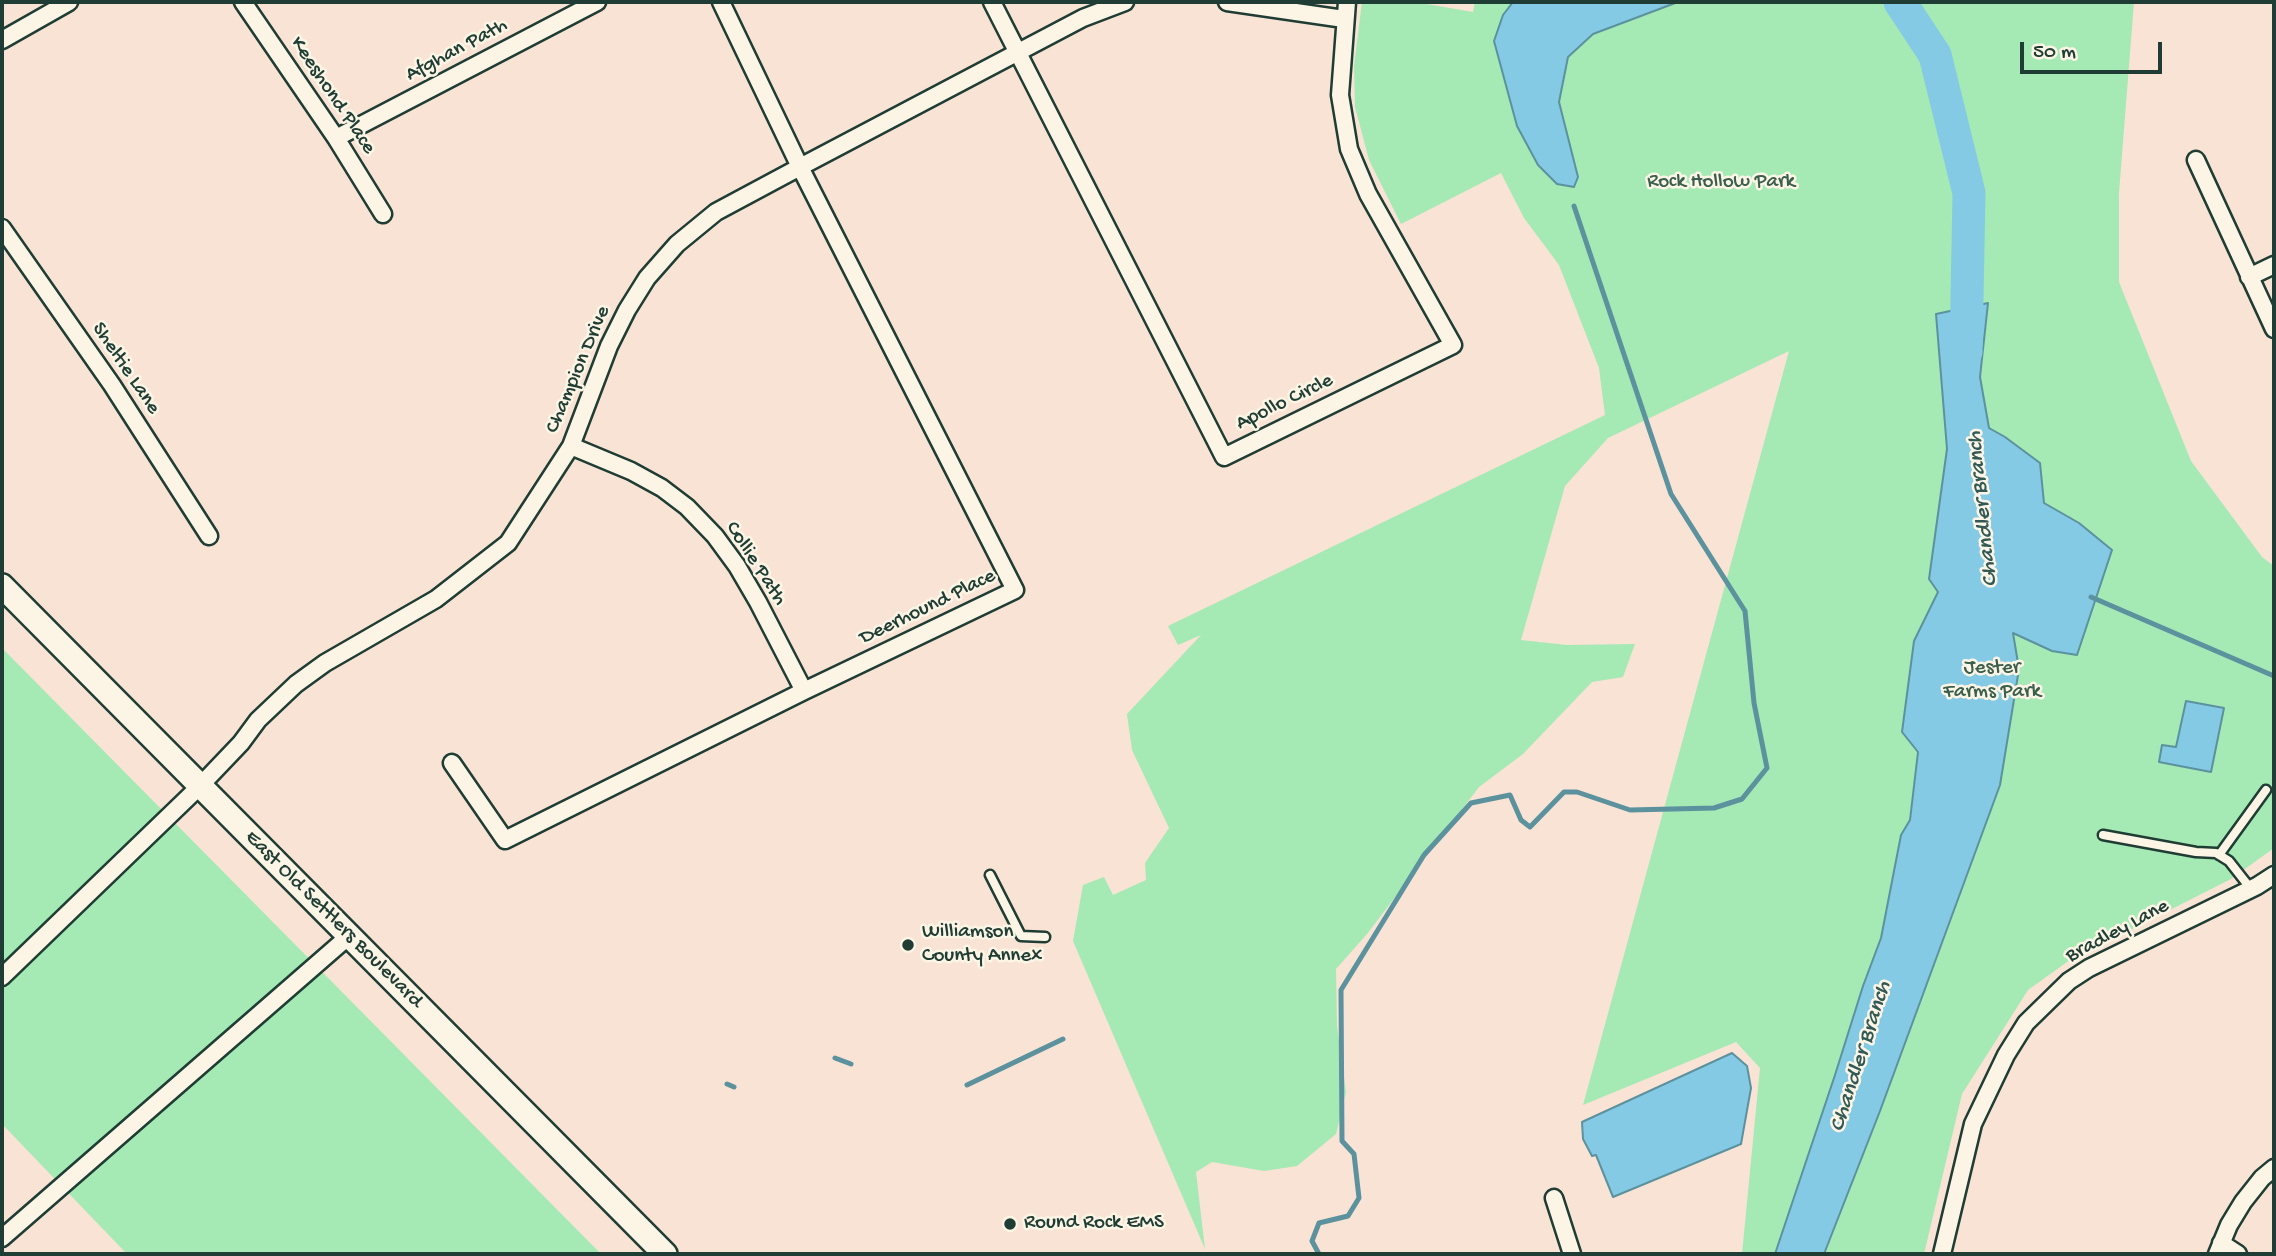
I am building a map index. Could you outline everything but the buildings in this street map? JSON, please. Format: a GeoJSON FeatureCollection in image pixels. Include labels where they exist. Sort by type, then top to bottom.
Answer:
{"type":"FeatureCollection","features":[{"type":"Feature","properties":{"kind":"main road","name":"East Old Settlers Boulevard"},"geometry":{"type":"LineString","coordinates":[[2,586],[665,1254]]}},
{"type":"Feature","properties":{"kind":"street"},"geometry":{"type":"LineString","coordinates":[[2,40],[69,2]]}},
{"type":"Feature","properties":{"kind":"street","name":"Keeshond Place"},"geometry":{"type":"LineString","coordinates":[[243,2],[336,138],[383,214]]}},
{"type":"Feature","properties":{"kind":"street","name":"Afghan Path"},"geometry":{"type":"LineString","coordinates":[[336,138],[597,2]]}},
{"type":"Feature","properties":{"kind":"street","name":"Deerhound Place"},"geometry":{"type":"LineString","coordinates":[[452,763],[505,841],[803,691],[1015,590],[800,167],[721,2]]}},
{"type":"Feature","properties":{"kind":"street","name":"Apollo Circle"},"geometry":{"type":"LineString","coordinates":[[992,2],[1224,457],[1453,345],[1367,194],[1349,149],[1340,95],[1347,2]]}},
{"type":"Feature","properties":{"kind":"street","name":"Champion Drive"},"geometry":{"type":"LineString","coordinates":[[2,977],[200,786],[242,743],[258,720],[296,684],[325,663],[436,599],[508,543],[571,446],[609,346],[627,310],[647,278],[677,244],[716,212],[1083,18],[1125,2]]}},
{"type":"Feature","properties":{"kind":"street"},"geometry":{"type":"LineString","coordinates":[[1227,2],[1344,19]]}},
{"type":"Feature","properties":{"kind":"street"},"geometry":{"type":"LineString","coordinates":[[2196,160],[2274,329]]}},
{"type":"Feature","properties":{"kind":"street","name":"Sheltie Lane"},"geometry":{"type":"LineString","coordinates":[[3,231],[112,385],[209,536]]}},
{"type":"Feature","properties":{"kind":"street"},"geometry":{"type":"LineString","coordinates":[[2249,277],[2274,265]]}},
{"type":"Feature","properties":{"kind":"street","name":"Collie Path"},"geometry":{"type":"LineString","coordinates":[[571,446],[631,471],[662,488],[687,507],[715,536],[758,602],[803,691]]}},
{"type":"Feature","properties":{"kind":"street","name":"Bradley Lane"},"geometry":{"type":"LineString","coordinates":[[1942,1254],[1973,1124],[2006,1055],[2026,1023],[2069,981],[2089,968],[2251,889],[2274,875]]}},
{"type":"Feature","properties":{"kind":"street"},"geometry":{"type":"LineString","coordinates":[[2,1238],[349,936]]}},
{"type":"Feature","properties":{"kind":"street"},"geometry":{"type":"LineString","coordinates":[[2238,1254],[2219,1249],[2228,1225],[2262,1178],[2274,1168]]}},
{"type":"Feature","properties":{"kind":"street"},"geometry":{"type":"LineString","coordinates":[[1554,1198],[1572,1254]]}},
{"type":"Feature","properties":{"kind":"lane"},"geometry":{"type":"LineString","coordinates":[[2220,855],[2266,790]]}},
{"type":"Feature","properties":{"kind":"lane"},"geometry":{"type":"LineString","coordinates":[[2103,835],[2220,855],[2229,861],[2251,889]]}},
{"type":"Feature","properties":{"kind":"lane"},"geometry":{"type":"LineString","coordinates":[[990,874],[1021,936],[1045,937]]}},
{"type":"Feature","properties":{"kind":"green space"},"geometry":{"type":"Polygon","coordinates":[[[1362,2],[1415,2],[1473,12],[1475,2],[2134,2],[2119,193],[2119,282],[2191,461],[2262,557],[2274,566],[2274,848],[2231,879],[2067,962],[2028,990],[1962,1094],[1924,1254],[1742,1254],[1760,1068],[1736,1042],[1583,1105],[1789,351],[1608,438],[1565,486],[1521,640],[1567,645],[1635,644],[1623,677],[1592,682],[1523,754],[1479,787],[1367,934],[1336,969],[1337,1026],[1346,1092],[1336,1134],[1297,1166],[1264,1171],[1212,1162],[1196,1172],[1205,1249],[1073,941],[1083,885],[1104,877],[1113,895],[1146,880],[1145,863],[1169,828],[1132,750],[1127,714],[1201,635],[1178,645],[1168,626],[1605,415],[1599,368],[1559,265],[1524,218],[1501,173],[1401,224],[1369,160],[1355,107],[1354,66],[1362,2]]]}},
{"type":"Feature","properties":{"kind":"green space"},"geometry":{"type":"Polygon","coordinates":[[[2,648],[601,1254],[127,1254],[2,1124],[2,648]]]}},
{"type":"Feature","properties":{"kind":"water"},"geometry":{"type":"Polygon","coordinates":[[[1513,2],[1678,2],[1593,34],[1568,57],[1559,102],[1578,177],[1574,187],[1557,184],[1538,165],[1517,126],[1494,41],[1503,15],[1513,2]]]}},
{"type":"Feature","properties":{"kind":"water"},"geometry":{"type":"Polygon","coordinates":[[[1988,303],[1980,377],[1989,428],[2040,463],[2044,503],[2079,523],[2112,550],[2077,655],[2052,651],[2013,633],[2019,669],[2000,785],[1880,1111],[1824,1254],[1775,1254],[1881,938],[1901,835],[1910,820],[1918,752],[1902,732],[1914,641],[1938,592],[1929,579],[1947,449],[1936,314],[1988,303]]]}},
{"type":"Feature","properties":{"kind":"water"},"geometry":{"type":"Polygon","coordinates":[[[2186,701],[2224,708],[2211,772],[2159,762],[2162,745],[2176,747],[2186,701]]]}},
{"type":"Feature","properties":{"kind":"water"},"geometry":{"type":"Polygon","coordinates":[[[1732,1053],[1747,1066],[1751,1088],[1741,1144],[1613,1197],[1596,1155],[1592,1156],[1583,1139],[1582,1122],[1732,1053]]]}},
{"type":"Feature","properties":{"kind":"waterway","name":"Chandler Branch"},"geometry":{"type":"LineString","coordinates":[[1900,2],[1935,55],[1969,193],[1966,352]]}},
{"type":"Feature","properties":{"kind":"waterway"},"geometry":{"type":"LineString","coordinates":[[1319,1254],[1312,1241],[1319,1223],[1348,1216],[1359,1198],[1354,1154],[1342,1141],[1341,990],[1424,855],[1471,803],[1510,795],[1521,820],[1530,827],[1564,792],[1577,792],[1630,810],[1714,808],[1742,799],[1767,768],[1754,703],[1745,611],[1671,494],[1574,206]]}},
{"type":"Feature","properties":{"kind":"waterway"},"geometry":{"type":"LineString","coordinates":[[2091,597],[2274,676]]}},
{"type":"Feature","properties":{"kind":"waterway"},"geometry":{"type":"LineString","coordinates":[[967,1085],[1063,1039]]}},
{"type":"Feature","properties":{"kind":"waterway"},"geometry":{"type":"LineString","coordinates":[[835,1058],[851,1064]]}},
{"type":"Feature","properties":{"kind":"waterway"},"geometry":{"type":"LineString","coordinates":[[727,1084],[734,1087]]}},
{"type":"Feature","properties":{"kind":"place","name":"Williamson County Annex"},"geometry":{"type":"Point","coordinates":[908,945]}},
{"type":"Feature","properties":{"kind":"place","name":"Round Rock EMS"},"geometry":{"type":"Point","coordinates":[1010,1224]}},
{"type":"Feature","properties":{"kind":"park label","name":"Rock Hollow Park"},"geometry":{"type":"Point","coordinates":[1721,183]}},
{"type":"Feature","properties":{"kind":"park label","name":"Jester Farms Park"},"geometry":{"type":"Point","coordinates":[1992,681]}}]}
